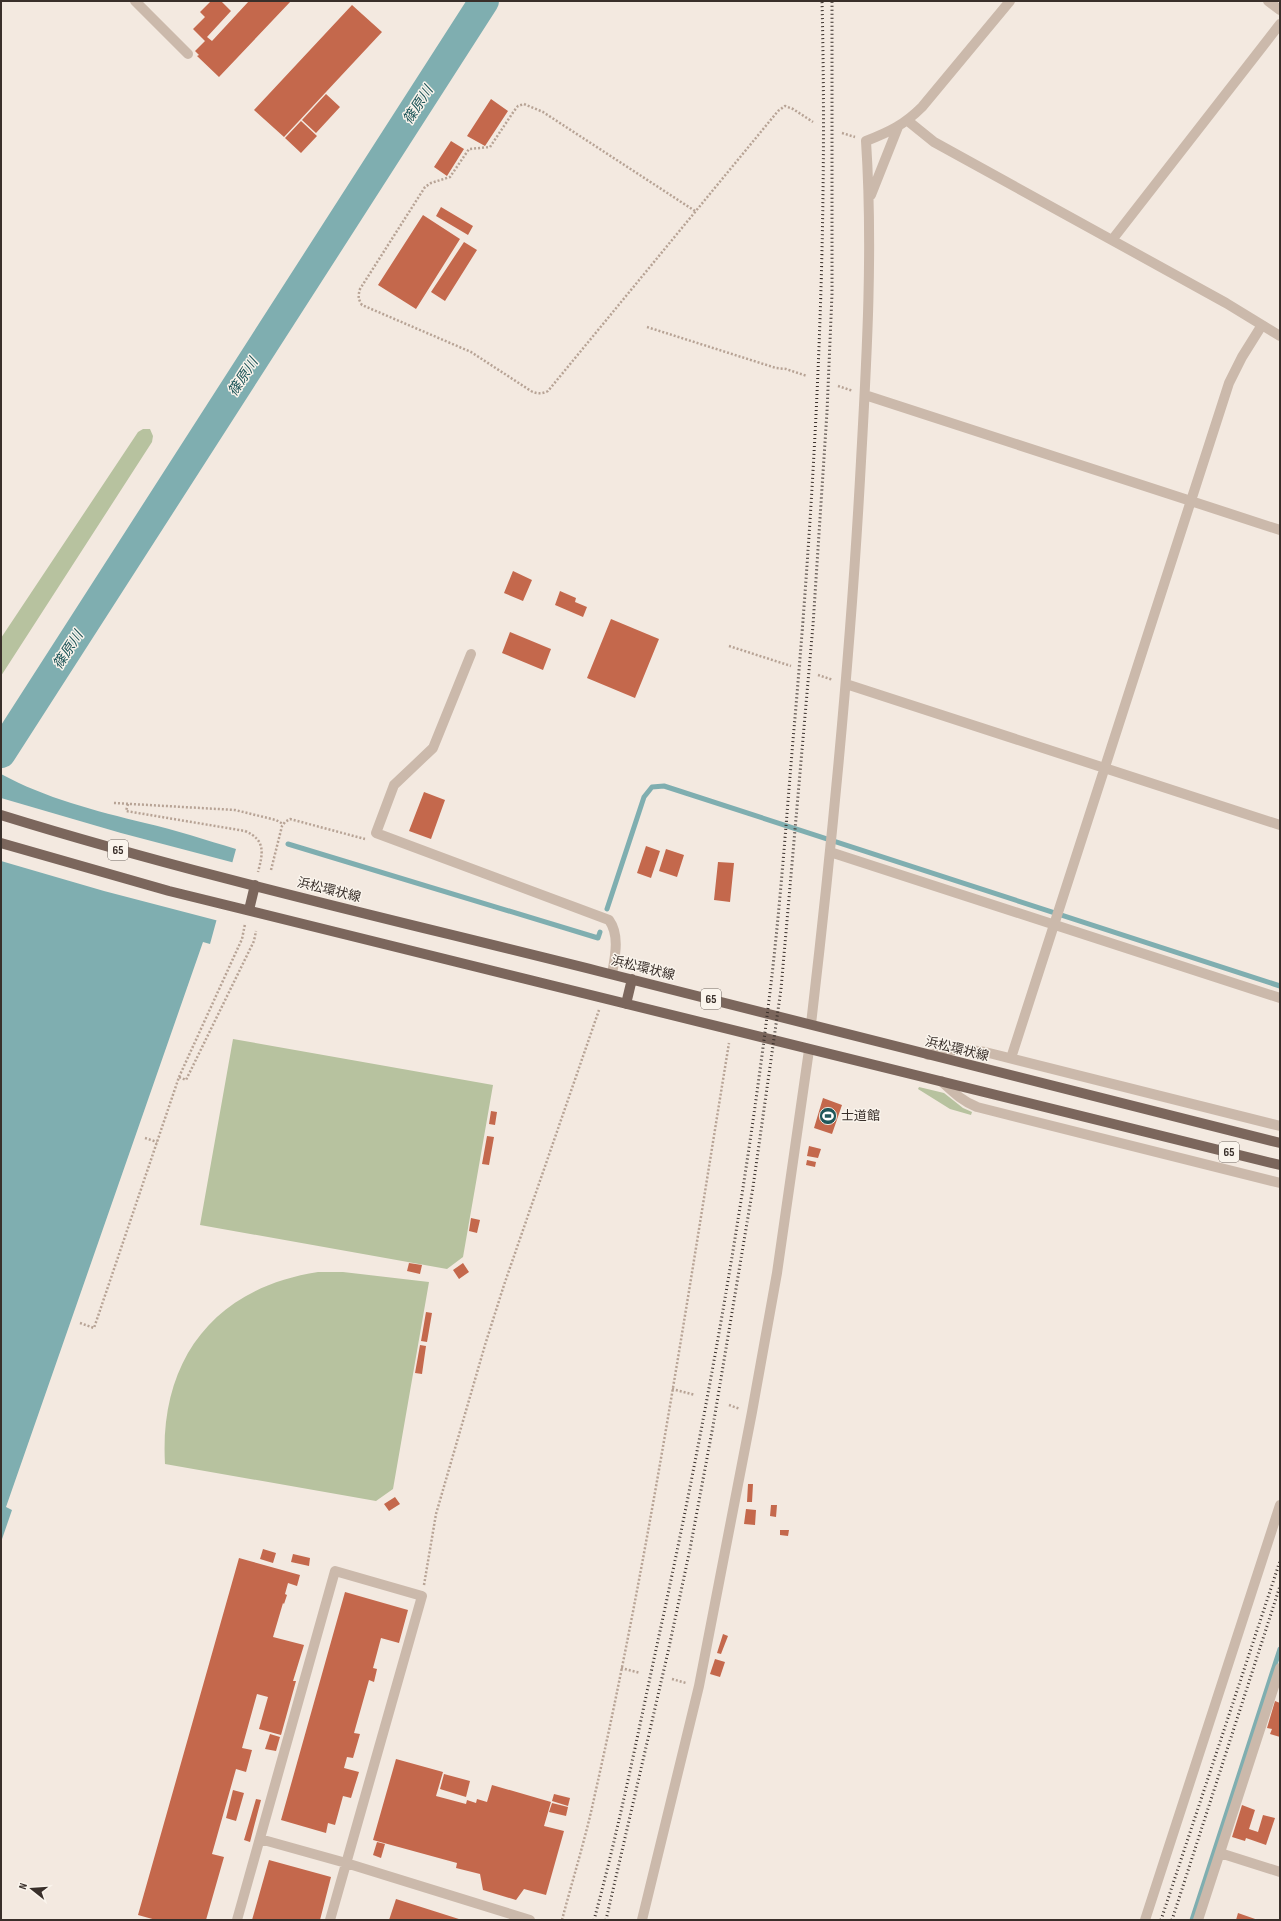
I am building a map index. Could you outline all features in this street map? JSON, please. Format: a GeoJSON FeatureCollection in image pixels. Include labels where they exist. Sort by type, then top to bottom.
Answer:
{"type":"FeatureCollection","features":[{"type":"Feature","properties":{"kind":"main road","name":"浜松環状線"},"geometry":{"type":"LineString","coordinates":[[1,816],[236,881],[811,1024],[1280,1144]]}},
{"type":"Feature","properties":{"kind":"main road","name":"65"},"geometry":{"type":"LineString","coordinates":[[1,843],[154,887],[809,1050],[941,1080],[1280,1165]]}},
{"type":"Feature","properties":{"kind":"main road"},"geometry":{"type":"LineString","coordinates":[[249,910],[255,885]]}},
{"type":"Feature","properties":{"kind":"main road"},"geometry":{"type":"LineString","coordinates":[[626,1004],[632,979]]}},
{"type":"Feature","properties":{"kind":"street"},"geometry":{"type":"LineString","coordinates":[[135,1],[188,54]]}},
{"type":"Feature","properties":{"kind":"street"},"geometry":{"type":"LineString","coordinates":[[811,1024],[831,849],[857,540],[865,395],[870,199],[866,141],[908,121],[922,107],[1010,1]]}},
{"type":"Feature","properties":{"kind":"street"},"geometry":{"type":"LineString","coordinates":[[1268,1],[1280,10]]}},
{"type":"Feature","properties":{"kind":"street"},"geometry":{"type":"LineString","coordinates":[[1112,240],[1280,24]]}},
{"type":"Feature","properties":{"kind":"street"},"geometry":{"type":"LineString","coordinates":[[908,121],[934,142],[1112,240],[1280,336]]}},
{"type":"Feature","properties":{"kind":"street"},"geometry":{"type":"LineString","coordinates":[[870,199],[898,127]]}},
{"type":"Feature","properties":{"kind":"street"},"geometry":{"type":"LineString","coordinates":[[1011,1058],[1229,383],[1242,357],[1262,325]]}},
{"type":"Feature","properties":{"kind":"street"},"geometry":{"type":"LineString","coordinates":[[865,395],[1280,530]]}},
{"type":"Feature","properties":{"kind":"street"},"geometry":{"type":"LineString","coordinates":[[471,654],[433,748],[394,785],[376,833],[609,920],[613,926],[616,956],[612,974]]}},
{"type":"Feature","properties":{"kind":"street"},"geometry":{"type":"LineString","coordinates":[[846,684],[1280,825]]}},
{"type":"Feature","properties":{"kind":"street"},"geometry":{"type":"LineString","coordinates":[[831,849],[1280,998]]}},
{"type":"Feature","properties":{"kind":"street"},"geometry":{"type":"LineString","coordinates":[[928,1055],[950,1050],[968,1049],[1011,1058],[1280,1126]]}},
{"type":"Feature","properties":{"kind":"street"},"geometry":{"type":"LineString","coordinates":[[642,1920],[699,1686],[752,1412],[777,1273],[809,1050]]}},
{"type":"Feature","properties":{"kind":"street"},"geometry":{"type":"LineString","coordinates":[[941,1080],[956,1096],[966,1103],[977,1107],[1280,1183]]}},
{"type":"Feature","properties":{"kind":"street"},"geometry":{"type":"LineString","coordinates":[[1145,1920],[1280,1505]]}},
{"type":"Feature","properties":{"kind":"street"},"geometry":{"type":"LineString","coordinates":[[237,1920],[335,1571],[422,1596],[330,1920]]}},
{"type":"Feature","properties":{"kind":"street"},"geometry":{"type":"LineString","coordinates":[[1198,1920],[1280,1668]]}},
{"type":"Feature","properties":{"kind":"street"},"geometry":{"type":"LineString","coordinates":[[260,1839],[346,1863],[530,1920]]}},
{"type":"Feature","properties":{"kind":"street"},"geometry":{"type":"LineString","coordinates":[[1220,1852],[1280,1872]]}},
{"type":"Feature","properties":{"kind":"path"},"geometry":{"type":"LineString","coordinates":[[695,211],[543,112],[524,104],[518,106],[514,111],[490,147],[469,149],[450,177],[431,183],[426,187],[360,289],[358,295],[359,300],[362,305],[471,352],[536,394],[543,394],[548,391],[778,110],[785,106],[813,122]]}},
{"type":"Feature","properties":{"kind":"path"},"geometry":{"type":"LineString","coordinates":[[647,327],[776,368],[786,369],[807,376]]}},
{"type":"Feature","properties":{"kind":"path"},"geometry":{"type":"LineString","coordinates":[[729,646],[791,666]]}},
{"type":"Feature","properties":{"kind":"path"},"geometry":{"type":"LineString","coordinates":[[114,803],[236,810],[276,820],[284,824]]}},
{"type":"Feature","properties":{"kind":"path"},"geometry":{"type":"LineString","coordinates":[[128,804],[126,811],[245,832],[253,835],[259,840],[262,848],[258,872]]}},
{"type":"Feature","properties":{"kind":"path"},"geometry":{"type":"LineString","coordinates":[[271,870],[284,824],[290,819],[295,819],[364,840],[376,833]]}},
{"type":"Feature","properties":{"kind":"path"},"geometry":{"type":"LineString","coordinates":[[80,1323],[94,1328],[179,1077],[242,939],[245,924]]}},
{"type":"Feature","properties":{"kind":"path"},"geometry":{"type":"LineString","coordinates":[[179,1077],[186,1080],[254,941],[256,932]]}},
{"type":"Feature","properties":{"kind":"path"},"geometry":{"type":"LineString","coordinates":[[426,1574],[440,1501],[494,1314],[603,998]]}},
{"type":"Feature","properties":{"kind":"path"},"geometry":{"type":"LineString","coordinates":[[562,1920],[595,1798],[649,1528],[731,1030]]}},
{"type":"Feature","properties":{"kind":"path"},"geometry":{"type":"LineString","coordinates":[[145,1138],[157,1142]]}},
{"type":"Feature","properties":{"kind":"path"},"geometry":{"type":"LineString","coordinates":[[672,1388],[695,1395]]}},
{"type":"Feature","properties":{"kind":"path"},"geometry":{"type":"LineString","coordinates":[[621,1668],[640,1673]]}},
{"type":"Feature","properties":{"kind":"green space"},"geometry":{"type":"Polygon","coordinates":[[[143,429],[150,429],[153,436],[152,442],[1,676],[1,638],[138,432],[143,429]]]}},
{"type":"Feature","properties":{"kind":"green space"},"geometry":{"type":"Polygon","coordinates":[[[233,1039],[493,1085],[463,1257],[447,1269],[200,1225],[233,1039]]]}},
{"type":"Feature","properties":{"kind":"green space"},"geometry":{"type":"Polygon","coordinates":[[[919,1087],[944,1093],[963,1108],[972,1112],[971,1115],[950,1109],[918,1089],[919,1087]]]}},
{"type":"Feature","properties":{"kind":"green space"},"geometry":{"type":"Polygon","coordinates":[[[318,1272],[343,1272],[429,1282],[393,1489],[376,1501],[165,1464],[166,1427],[172,1392],[183,1362],[200,1335],[222,1312],[249,1294],[281,1281],[318,1272]]]}},
{"type":"Feature","properties":{"kind":"water"},"geometry":{"type":"Polygon","coordinates":[[[1,774],[18,783],[71,803],[180,832],[236,849],[210,944],[203,942],[6,1507],[12,1510],[1,1542],[1,774]]]}},
{"type":"Feature","properties":{"kind":"pier"},"geometry":{"type":"Polygon","coordinates":[[[1,798],[121,833],[235,863],[219,921],[104,891],[1,861],[1,798]]]}},
{"type":"Feature","properties":{"kind":"building"},"geometry":{"type":"Polygon","coordinates":[[[211,1],[221,1],[231,11],[207,37],[212,41],[249,1],[291,1],[219,77],[197,56],[199,55],[195,51],[205,41],[193,29],[205,17],[200,12],[211,1]]]}},
{"type":"Feature","properties":{"kind":"building"},"geometry":{"type":"Polygon","coordinates":[[[352,5],[382,32],[284,137],[254,110],[352,5]]]}},
{"type":"Feature","properties":{"kind":"building"},"geometry":{"type":"Polygon","coordinates":[[[326,94],[340,107],[316,133],[302,120],[326,94]]]}},
{"type":"Feature","properties":{"kind":"building"},"geometry":{"type":"Polygon","coordinates":[[[491,99],[508,111],[485,146],[467,136],[491,99]]]}},
{"type":"Feature","properties":{"kind":"building"},"geometry":{"type":"Polygon","coordinates":[[[301,121],[317,136],[301,153],[285,138],[301,121]]]}},
{"type":"Feature","properties":{"kind":"building"},"geometry":{"type":"Polygon","coordinates":[[[451,141],[464,149],[447,176],[434,167],[451,141]]]}},
{"type":"Feature","properties":{"kind":"building"},"geometry":{"type":"Polygon","coordinates":[[[441,207],[473,226],[468,235],[436,216],[441,207]]]}},
{"type":"Feature","properties":{"kind":"building"},"geometry":{"type":"Polygon","coordinates":[[[423,215],[460,239],[416,309],[378,285],[423,215]]]}},
{"type":"Feature","properties":{"kind":"building"},"geometry":{"type":"Polygon","coordinates":[[[464,242],[477,250],[445,301],[431,292],[464,242]]]}},
{"type":"Feature","properties":{"kind":"building"},"geometry":{"type":"Polygon","coordinates":[[[513,571],[532,580],[523,601],[504,593],[513,571]]]}},
{"type":"Feature","properties":{"kind":"building"},"geometry":{"type":"Polygon","coordinates":[[[560,591],[576,598],[575,602],[587,607],[583,617],[555,605],[560,591]]]}},
{"type":"Feature","properties":{"kind":"building"},"geometry":{"type":"Polygon","coordinates":[[[611,619],[659,639],[635,698],[587,678],[611,619]]]}},
{"type":"Feature","properties":{"kind":"building"},"geometry":{"type":"Polygon","coordinates":[[[510,632],[551,649],[543,670],[502,653],[510,632]]]}},
{"type":"Feature","properties":{"kind":"building"},"geometry":{"type":"Polygon","coordinates":[[[424,792],[445,800],[431,839],[409,831],[424,792]]]}},
{"type":"Feature","properties":{"kind":"building"},"geometry":{"type":"Polygon","coordinates":[[[646,846],[660,851],[651,878],[637,873],[646,846]]]}},
{"type":"Feature","properties":{"kind":"building"},"geometry":{"type":"Polygon","coordinates":[[[666,849],[684,855],[677,877],[659,871],[666,849]]]}},
{"type":"Feature","properties":{"kind":"building"},"geometry":{"type":"Polygon","coordinates":[[[718,862],[734,863],[730,902],[714,900],[718,862]]]}},
{"type":"Feature","properties":{"kind":"building"},"geometry":{"type":"Polygon","coordinates":[[[823,1098],[842,1105],[832,1134],[814,1128],[823,1098]]]}},
{"type":"Feature","properties":{"kind":"building"},"geometry":{"type":"Polygon","coordinates":[[[491,1111],[497,1112],[495,1125],[489,1124],[491,1111]]]}},
{"type":"Feature","properties":{"kind":"building"},"geometry":{"type":"Polygon","coordinates":[[[487,1136],[494,1137],[489,1165],[482,1164],[487,1136]]]}},
{"type":"Feature","properties":{"kind":"building"},"geometry":{"type":"Polygon","coordinates":[[[809,1146],[821,1149],[818,1158],[807,1156],[809,1146]]]}},
{"type":"Feature","properties":{"kind":"building"},"geometry":{"type":"Polygon","coordinates":[[[807,1160],[816,1162],[815,1167],[806,1165],[807,1160]]]}},
{"type":"Feature","properties":{"kind":"building"},"geometry":{"type":"Polygon","coordinates":[[[471,1218],[480,1220],[477,1233],[469,1231],[471,1218]]]}},
{"type":"Feature","properties":{"kind":"building"},"geometry":{"type":"Polygon","coordinates":[[[409,1263],[422,1265],[420,1274],[407,1271],[409,1263]]]}},
{"type":"Feature","properties":{"kind":"building"},"geometry":{"type":"Polygon","coordinates":[[[463,1263],[469,1272],[459,1279],[453,1270],[463,1263]]]}},
{"type":"Feature","properties":{"kind":"building"},"geometry":{"type":"Polygon","coordinates":[[[426,1312],[432,1313],[427,1342],[421,1341],[426,1312]]]}},
{"type":"Feature","properties":{"kind":"building"},"geometry":{"type":"Polygon","coordinates":[[[420,1345],[426,1346],[422,1374],[415,1373],[420,1345]]]}},
{"type":"Feature","properties":{"kind":"building"},"geometry":{"type":"Polygon","coordinates":[[[748,1484],[753,1484],[752,1502],[747,1502],[748,1484]]]}},
{"type":"Feature","properties":{"kind":"building"},"geometry":{"type":"Polygon","coordinates":[[[395,1497],[400,1504],[389,1511],[384,1504],[395,1497]]]}},
{"type":"Feature","properties":{"kind":"building"},"geometry":{"type":"Polygon","coordinates":[[[771,1505],[777,1505],[776,1517],[770,1516],[771,1505]]]}},
{"type":"Feature","properties":{"kind":"building"},"geometry":{"type":"Polygon","coordinates":[[[746,1509],[756,1510],[755,1525],[744,1524],[746,1509]]]}},
{"type":"Feature","properties":{"kind":"building"},"geometry":{"type":"Polygon","coordinates":[[[780,1530],[789,1530],[788,1536],[780,1535],[780,1530]]]}},
{"type":"Feature","properties":{"kind":"building"},"geometry":{"type":"Polygon","coordinates":[[[263,1549],[276,1553],[273,1563],[260,1559],[263,1549]]]}},
{"type":"Feature","properties":{"kind":"building"},"geometry":{"type":"Polygon","coordinates":[[[293,1554],[310,1558],[309,1566],[291,1562],[293,1554]]]}},
{"type":"Feature","properties":{"kind":"building"},"geometry":{"type":"Polygon","coordinates":[[[239,1558],[300,1575],[297,1586],[288,1583],[285,1594],[287,1595],[284,1604],[283,1603],[273,1637],[304,1645],[293,1681],[296,1681],[281,1735],[259,1729],[268,1697],[257,1694],[242,1748],[252,1750],[246,1772],[236,1769],[212,1854],[224,1857],[206,1920],[156,1920],[138,1915],[239,1558]]]}},
{"type":"Feature","properties":{"kind":"building"},"geometry":{"type":"Polygon","coordinates":[[[345,1592],[408,1610],[399,1643],[381,1638],[373,1668],[377,1669],[374,1682],[369,1680],[354,1733],[360,1734],[353,1758],[347,1757],[344,1768],[359,1772],[351,1798],[343,1796],[335,1825],[328,1823],[326,1833],[281,1820],[345,1592]]]}},
{"type":"Feature","properties":{"kind":"building"},"geometry":{"type":"Polygon","coordinates":[[[723,1634],[728,1636],[721,1654],[717,1653],[723,1634]]]}},
{"type":"Feature","properties":{"kind":"building"},"geometry":{"type":"Polygon","coordinates":[[[715,1659],[725,1662],[720,1677],[710,1674],[715,1659]]]}},
{"type":"Feature","properties":{"kind":"building"},"geometry":{"type":"Polygon","coordinates":[[[1275,1701],[1280,1703],[1280,1737],[1270,1734],[1272,1729],[1267,1728],[1275,1701]]]}},
{"type":"Feature","properties":{"kind":"building"},"geometry":{"type":"Polygon","coordinates":[[[270,1734],[280,1737],[276,1751],[265,1749],[270,1734]]]}},
{"type":"Feature","properties":{"kind":"building"},"geometry":{"type":"Polygon","coordinates":[[[396,1759],[443,1772],[436,1796],[466,1804],[467,1800],[476,1803],[477,1799],[487,1802],[492,1785],[551,1802],[544,1826],[564,1831],[546,1895],[524,1889],[516,1900],[483,1890],[480,1874],[456,1868],[457,1863],[373,1840],[396,1759]]]}},
{"type":"Feature","properties":{"kind":"building"},"geometry":{"type":"Polygon","coordinates":[[[444,1774],[470,1781],[466,1797],[440,1789],[444,1774]]]}},
{"type":"Feature","properties":{"kind":"building"},"geometry":{"type":"Polygon","coordinates":[[[233,1790],[244,1793],[236,1821],[226,1818],[233,1790]]]}},
{"type":"Feature","properties":{"kind":"building"},"geometry":{"type":"Polygon","coordinates":[[[554,1794],[570,1798],[568,1806],[552,1801],[554,1794]]]}},
{"type":"Feature","properties":{"kind":"building"},"geometry":{"type":"Polygon","coordinates":[[[256,1799],[261,1800],[250,1842],[244,1840],[256,1799]]]}},
{"type":"Feature","properties":{"kind":"building"},"geometry":{"type":"Polygon","coordinates":[[[552,1803],[568,1807],[566,1816],[549,1812],[552,1803]]]}},
{"type":"Feature","properties":{"kind":"building"},"geometry":{"type":"Polygon","coordinates":[[[1242,1805],[1255,1810],[1249,1829],[1258,1832],[1263,1815],[1275,1818],[1266,1845],[1246,1838],[1245,1841],[1232,1837],[1242,1805]]]}},
{"type":"Feature","properties":{"kind":"building"},"geometry":{"type":"Polygon","coordinates":[[[377,1842],[385,1844],[381,1858],[373,1855],[377,1842]]]}},
{"type":"Feature","properties":{"kind":"building"},"geometry":{"type":"Polygon","coordinates":[[[269,1860],[331,1877],[320,1920],[252,1920],[269,1860]]]}},
{"type":"Feature","properties":{"kind":"building"},"geometry":{"type":"Polygon","coordinates":[[[396,1899],[462,1920],[389,1920],[396,1899]]]}},
{"type":"Feature","properties":{"kind":"building"},"geometry":{"type":"Polygon","coordinates":[[[1238,1913],[1258,1920],[1236,1920],[1238,1913]]]}},
{"type":"Feature","properties":{"kind":"waterway","name":"篠原川"},"geometry":{"type":"LineString","coordinates":[[1,753],[484,1]]}},
{"type":"Feature","properties":{"kind":"waterway"},"geometry":{"type":"LineString","coordinates":[[607,909],[644,797],[652,787],[664,786],[1280,986]]}},
{"type":"Feature","properties":{"kind":"waterway"},"geometry":{"type":"LineString","coordinates":[[288,844],[598,938],[600,932]]}},
{"type":"Feature","properties":{"kind":"waterway"},"geometry":{"type":"LineString","coordinates":[[1192,1920],[1280,1649]]}},
{"type":"Feature","properties":{"kind":"railway"},"geometry":{"type":"LineString","coordinates":[[594,1920],[634,1754],[673,1572],[705,1408],[747,1159],[774,961],[808,556],[818,371],[823,186],[822,1]]}},
{"type":"Feature","properties":{"kind":"railway"},"geometry":{"type":"LineString","coordinates":[[606,1920],[668,1652],[690,1549],[713,1426],[753,1187],[781,989],[813,625],[827,412],[832,294],[832,1]]}},
{"type":"Feature","properties":{"kind":"railway"},"geometry":{"type":"LineString","coordinates":[[1161,1920],[1280,1561]]}},
{"type":"Feature","properties":{"kind":"railway"},"geometry":{"type":"LineString","coordinates":[[1172,1920],[1280,1586]]}},
{"type":"Feature","properties":{"kind":"place","name":"士道館"},"geometry":{"type":"Point","coordinates":[828,1116]}}]}
